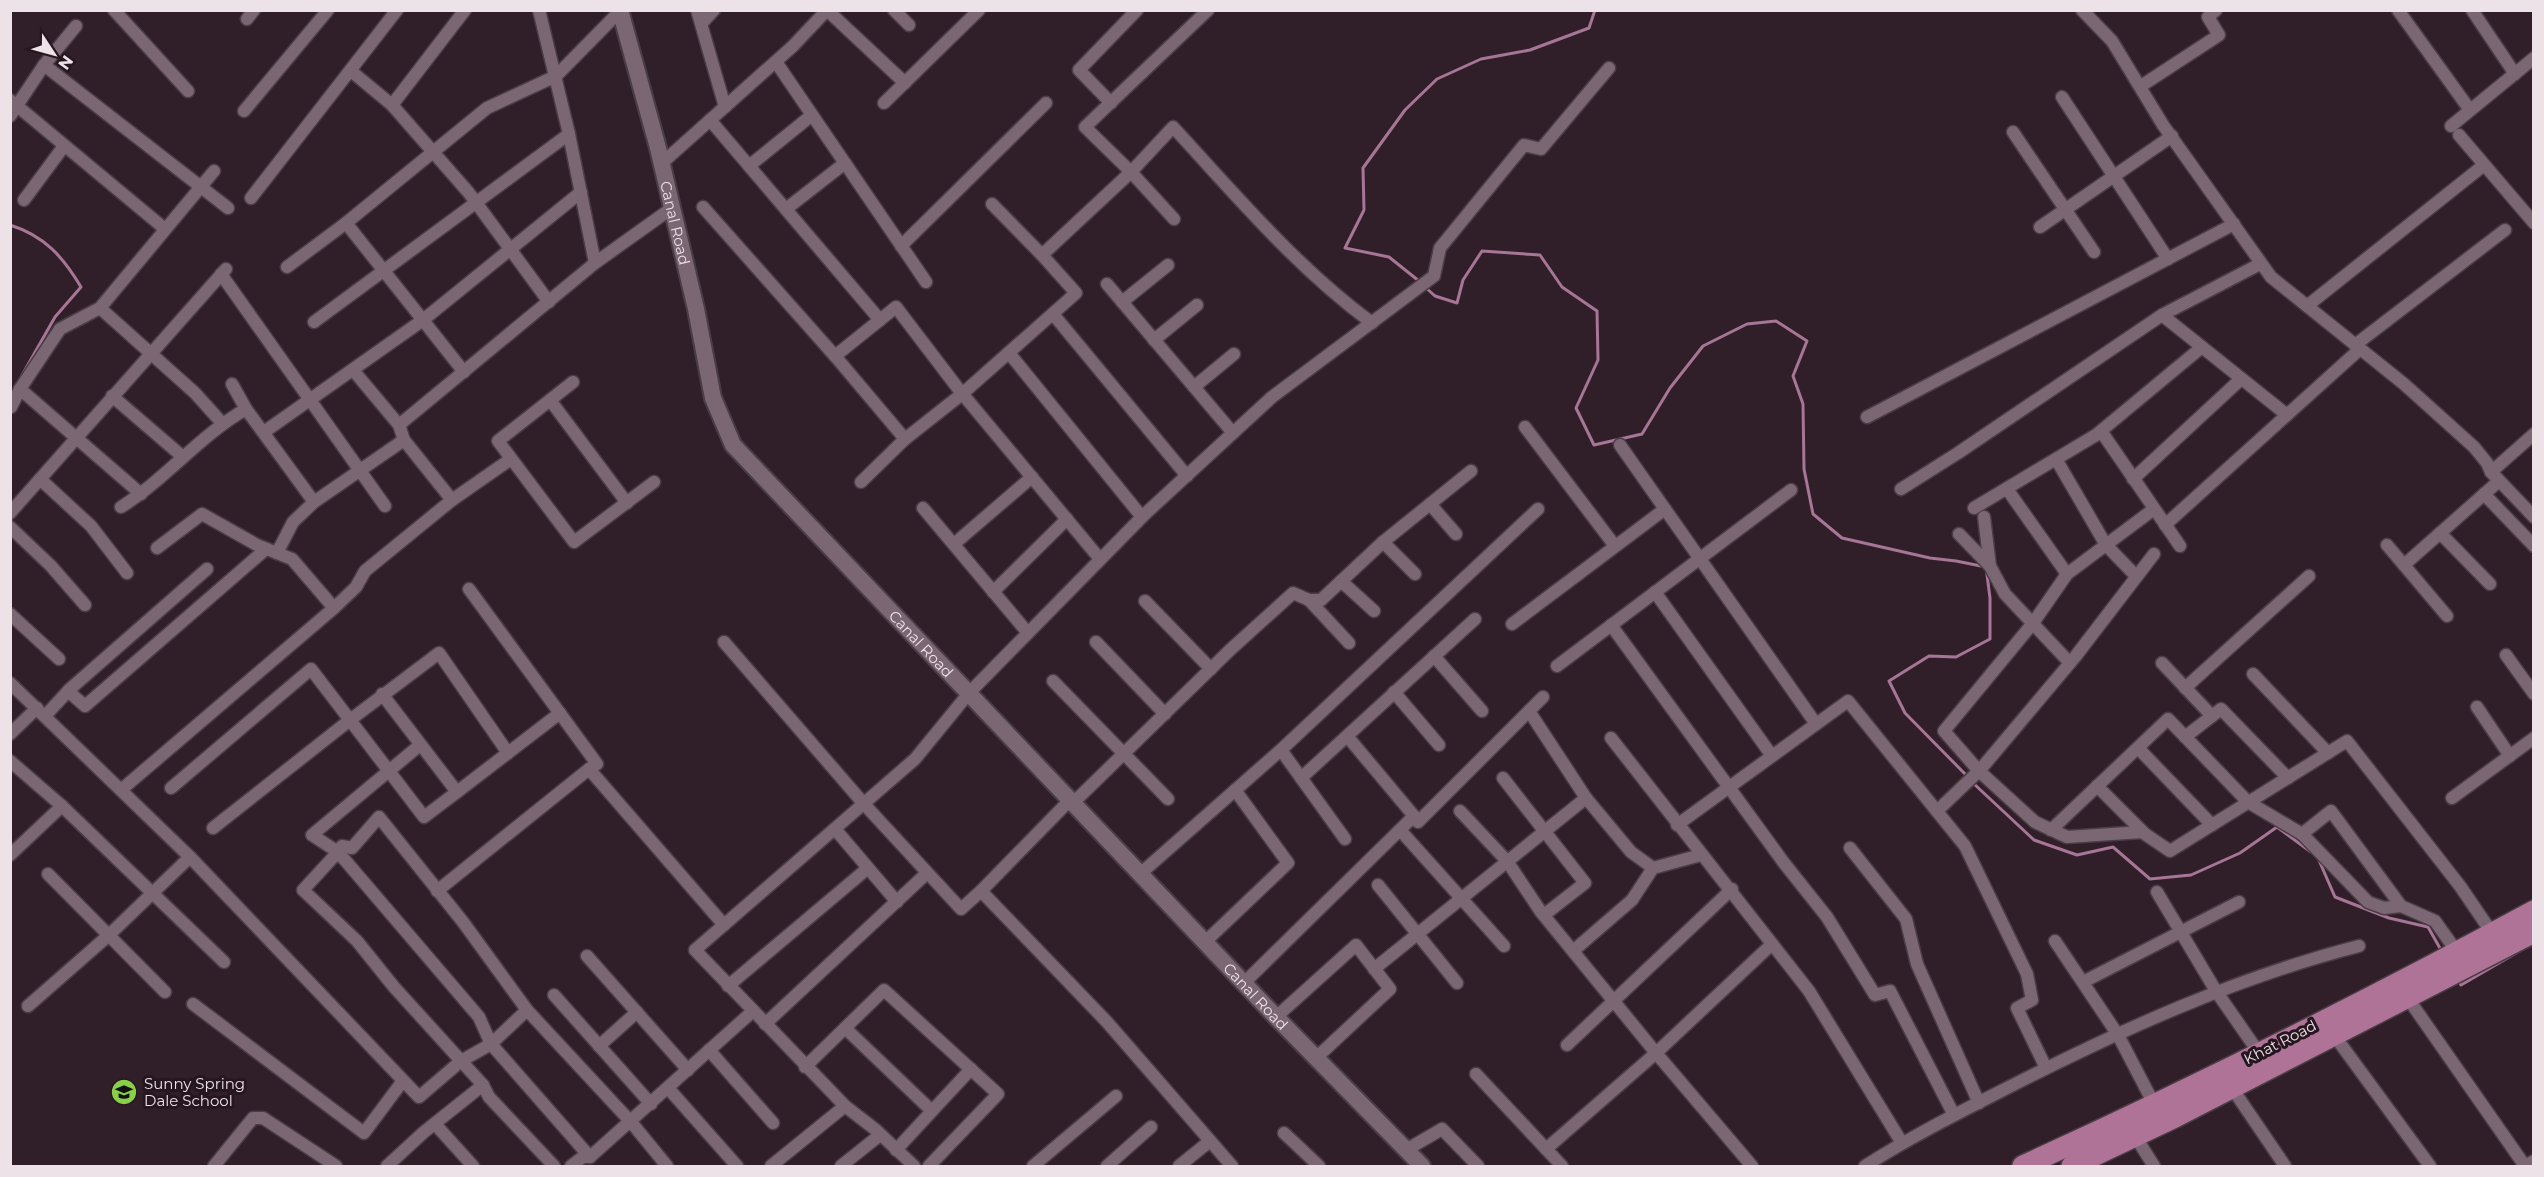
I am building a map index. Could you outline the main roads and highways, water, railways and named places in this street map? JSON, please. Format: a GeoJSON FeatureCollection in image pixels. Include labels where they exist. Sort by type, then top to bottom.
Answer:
{"type":"FeatureCollection","features":[{"type":"Feature","properties":{"kind":"highway","name":"Khat Road"},"geometry":{"type":"LineString","coordinates":[[2023,1167],[2232,1088],[2260,1059],[2334,1035],[2486,943],[2533,918]]}},
{"type":"Feature","properties":{"kind":"highway","name":"Khat Road"},"geometry":{"type":"LineString","coordinates":[[2072,1167],[2130,1128],[2155,1106],[2411,988],[2457,952],[2486,943]]}},
{"type":"Feature","properties":{"kind":"waterway"},"geometry":{"type":"LineString","coordinates":[[1419,281],[1389,257],[1345,248],[1364,210],[1363,168],[1405,110],[1437,79],[1481,59],[1530,50],[1589,28],[1595,10]]}},
{"type":"Feature","properties":{"kind":"waterway"},"geometry":{"type":"LineString","coordinates":[[10,225],[33,235],[52,249],[81,287],[55,317],[21,377]]}},
{"type":"Feature","properties":{"kind":"waterway"},"geometry":{"type":"LineString","coordinates":[[1426,288],[1435,296],[1457,303],[1463,280],[1482,251],[1540,255],[1562,287],[1597,311],[1598,360],[1576,408],[1594,445],[1642,434],[1670,388],[1703,346],[1747,324],[1776,321],[1807,341],[1793,376],[1803,404],[1804,469],[1813,514],[1842,538],[1930,558],[1986,567],[1990,598],[1990,639],[1956,657],[1929,656],[1889,681],[1905,713],[1969,778]]}},
{"type":"Feature","properties":{"kind":"waterway"},"geometry":{"type":"LineString","coordinates":[[1973,783],[2034,840],[2077,855],[2113,847],[2150,879],[2191,875],[2240,853],[2277,827],[2311,852]]}},
{"type":"Feature","properties":{"kind":"waterway"},"geometry":{"type":"LineString","coordinates":[[2318,858],[2335,897],[2389,918],[2428,927],[2441,950]]}},
{"type":"Feature","properties":{"kind":"waterway"},"geometry":{"type":"LineString","coordinates":[[2458,979],[2461,985],[2530,945]]}},
{"type":"Feature","properties":{"kind":"place","name":"Sunny Spring Dale School"},"geometry":{"type":"Point","coordinates":[124,1092]}}]}
